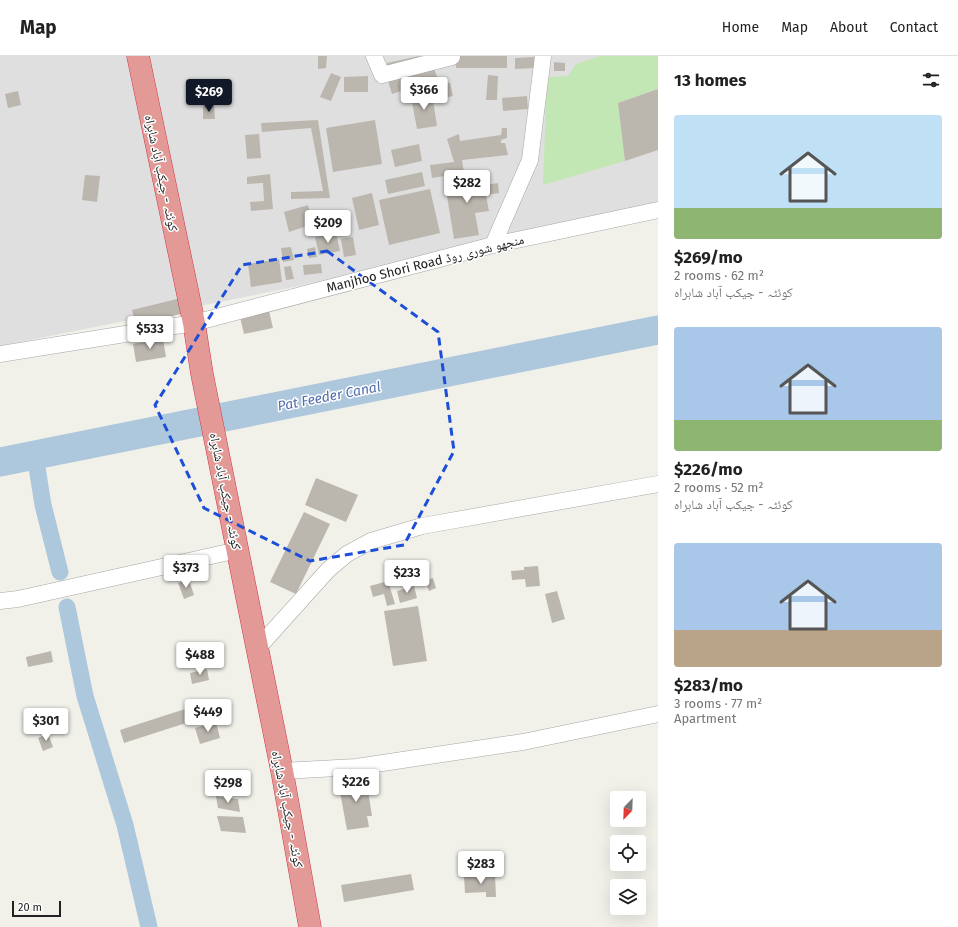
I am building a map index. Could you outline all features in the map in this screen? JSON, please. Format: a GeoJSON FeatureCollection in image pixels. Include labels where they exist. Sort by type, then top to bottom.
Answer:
{"type":"FeatureCollection","features":[{"type":"Feature","properties":{"kind":"highway","name":"کوئٹہ - جیکب آباد شاہراہ"},"geometry":{"type":"LineString","coordinates":[[138,56],[194,323],[202,374],[238,550],[256,649],[282,771],[310,927]]}},
{"type":"Feature","properties":{"kind":"street"},"geometry":{"type":"LineString","coordinates":[[374,56],[382,75],[452,57]]}},
{"type":"Feature","properties":{"kind":"street"},"geometry":{"type":"LineString","coordinates":[[493,245],[530,160],[543,56]]}},
{"type":"Feature","properties":{"kind":"street","name":"Manjhoo Shori Road منجھو شوری روڈ"},"geometry":{"type":"LineString","coordinates":[[0,354],[194,323],[493,245],[658,210]]}},
{"type":"Feature","properties":{"kind":"street"},"geometry":{"type":"LineString","coordinates":[[256,649],[328,570],[347,554],[371,541],[422,526],[481,514],[658,484]]}},
{"type":"Feature","properties":{"kind":"street"},"geometry":{"type":"LineString","coordinates":[[0,601],[18,599],[238,550]]}},
{"type":"Feature","properties":{"kind":"street"},"geometry":{"type":"LineString","coordinates":[[282,771],[356,766],[523,742],[658,714]]}},
{"type":"Feature","properties":{"kind":"highlighted area"},"geometry":{"type":"Polygon","coordinates":[[[327,251],[438,332],[454,451],[404,545],[310,561],[204,508],[155,405],[242,265],[327,251]]]}},
{"type":"Feature","properties":{"kind":"shaded area"},"geometry":{"type":"Polygon","coordinates":[[[0,56],[658,56],[658,214],[0,346],[0,56]]]}},
{"type":"Feature","properties":{"kind":"green space"},"geometry":{"type":"Polygon","coordinates":[[[600,56],[658,56],[658,89],[618,103],[625,161],[543,185],[547,77],[568,76],[576,64],[600,56]]]}},
{"type":"Feature","properties":{"kind":"building"},"geometry":{"type":"Polygon","coordinates":[[[318,56],[327,56],[326,68],[318,69],[318,56]]]}},
{"type":"Feature","properties":{"kind":"building"},"geometry":{"type":"Polygon","coordinates":[[[419,56],[421,62],[388,69],[387,63],[419,56]]]}},
{"type":"Feature","properties":{"kind":"building"},"geometry":{"type":"Polygon","coordinates":[[[456,56],[507,56],[507,68],[456,68],[456,56]]]}},
{"type":"Feature","properties":{"kind":"building"},"geometry":{"type":"Polygon","coordinates":[[[534,57],[535,68],[515,69],[515,58],[534,57]]]}},
{"type":"Feature","properties":{"kind":"building"},"geometry":{"type":"Polygon","coordinates":[[[554,62],[565,63],[565,71],[554,71],[554,62]]]}},
{"type":"Feature","properties":{"kind":"building"},"geometry":{"type":"Polygon","coordinates":[[[433,66],[438,79],[392,94],[388,81],[433,66]]]}},
{"type":"Feature","properties":{"kind":"building"},"geometry":{"type":"Polygon","coordinates":[[[331,73],[341,77],[331,101],[320,97],[331,73]]]}},
{"type":"Feature","properties":{"kind":"building"},"geometry":{"type":"Polygon","coordinates":[[[488,75],[498,76],[497,100],[486,100],[488,75]]]}},
{"type":"Feature","properties":{"kind":"building"},"geometry":{"type":"Polygon","coordinates":[[[368,76],[368,92],[344,92],[344,77],[368,76]]]}},
{"type":"Feature","properties":{"kind":"building"},"geometry":{"type":"Polygon","coordinates":[[[450,83],[453,96],[438,99],[435,86],[450,83]]]}},
{"type":"Feature","properties":{"kind":"building"},"geometry":{"type":"Polygon","coordinates":[[[658,89],[658,150],[625,161],[618,103],[658,89]]]}},
{"type":"Feature","properties":{"kind":"building"},"geometry":{"type":"Polygon","coordinates":[[[18,91],[21,105],[8,108],[5,94],[18,91]]]}},
{"type":"Feature","properties":{"kind":"building"},"geometry":{"type":"Polygon","coordinates":[[[432,94],[437,126],[417,129],[411,97],[432,94]]]}},
{"type":"Feature","properties":{"kind":"building"},"geometry":{"type":"Polygon","coordinates":[[[527,96],[528,109],[503,111],[502,98],[527,96]]]}},
{"type":"Feature","properties":{"kind":"building"},"geometry":{"type":"Polygon","coordinates":[[[203,106],[214,106],[215,119],[203,119],[203,106]]]}},
{"type":"Feature","properties":{"kind":"building"},"geometry":{"type":"Polygon","coordinates":[[[318,120],[330,198],[291,199],[291,192],[323,191],[311,128],[262,132],[261,123],[318,120]]]}},
{"type":"Feature","properties":{"kind":"building"},"geometry":{"type":"Polygon","coordinates":[[[375,120],[382,164],[333,172],[326,128],[375,120]]]}},
{"type":"Feature","properties":{"kind":"building"},"geometry":{"type":"Polygon","coordinates":[[[502,128],[507,128],[507,138],[501,140],[501,143],[505,143],[508,155],[462,160],[464,173],[432,178],[430,165],[454,162],[447,139],[459,134],[460,141],[501,135],[502,128]]]}},
{"type":"Feature","properties":{"kind":"building"},"geometry":{"type":"Polygon","coordinates":[[[259,134],[261,158],[247,159],[245,135],[259,134]]]}},
{"type":"Feature","properties":{"kind":"building"},"geometry":{"type":"Polygon","coordinates":[[[419,144],[422,161],[395,167],[391,150],[419,144]]]}},
{"type":"Feature","properties":{"kind":"building"},"geometry":{"type":"Polygon","coordinates":[[[422,172],[425,186],[388,194],[385,180],[422,172]]]}},
{"type":"Feature","properties":{"kind":"building"},"geometry":{"type":"Polygon","coordinates":[[[270,174],[273,209],[251,211],[250,202],[264,201],[263,183],[247,184],[247,177],[270,174]]]}},
{"type":"Feature","properties":{"kind":"building"},"geometry":{"type":"Polygon","coordinates":[[[468,174],[471,187],[498,183],[499,193],[486,195],[489,211],[475,213],[479,235],[454,239],[444,178],[468,174]]]}},
{"type":"Feature","properties":{"kind":"building"},"geometry":{"type":"Polygon","coordinates":[[[85,175],[100,176],[97,202],[82,200],[85,175]]]}},
{"type":"Feature","properties":{"kind":"building"},"geometry":{"type":"Polygon","coordinates":[[[430,189],[440,233],[389,245],[379,200],[430,189]]]}},
{"type":"Feature","properties":{"kind":"building"},"geometry":{"type":"Polygon","coordinates":[[[372,193],[379,225],[359,230],[352,198],[372,193]]]}},
{"type":"Feature","properties":{"kind":"building"},"geometry":{"type":"Polygon","coordinates":[[[308,205],[313,224],[289,232],[284,212],[308,205]]]}},
{"type":"Feature","properties":{"kind":"building"},"geometry":{"type":"Polygon","coordinates":[[[336,233],[340,251],[319,255],[315,237],[336,233]]]}},
{"type":"Feature","properties":{"kind":"building"},"geometry":{"type":"Polygon","coordinates":[[[353,237],[356,255],[344,257],[341,239],[353,237]]]}},
{"type":"Feature","properties":{"kind":"building"},"geometry":{"type":"Polygon","coordinates":[[[291,247],[294,260],[283,262],[281,248],[291,247]]]}},
{"type":"Feature","properties":{"kind":"building"},"geometry":{"type":"Polygon","coordinates":[[[315,247],[317,257],[309,258],[307,249],[315,247]]]}},
{"type":"Feature","properties":{"kind":"building"},"geometry":{"type":"Polygon","coordinates":[[[279,259],[282,282],[251,287],[248,264],[279,259]]]}},
{"type":"Feature","properties":{"kind":"building"},"geometry":{"type":"Polygon","coordinates":[[[321,264],[322,273],[304,275],[303,265],[321,264]]]}},
{"type":"Feature","properties":{"kind":"building"},"geometry":{"type":"Polygon","coordinates":[[[291,266],[294,279],[286,280],[284,267],[291,266]]]}},
{"type":"Feature","properties":{"kind":"building"},"geometry":{"type":"Polygon","coordinates":[[[181,298],[185,313],[136,325],[132,310],[181,298]]]}},
{"type":"Feature","properties":{"kind":"building"},"geometry":{"type":"Polygon","coordinates":[[[269,311],[273,328],[244,334],[240,317],[269,311]]]}},
{"type":"Feature","properties":{"kind":"building"},"geometry":{"type":"Polygon","coordinates":[[[163,339],[166,357],[136,362],[133,344],[163,339]]]}},
{"type":"Feature","properties":{"kind":"building"},"geometry":{"type":"Polygon","coordinates":[[[316,478],[358,495],[346,522],[305,505],[316,478]]]}},
{"type":"Feature","properties":{"kind":"building"},"geometry":{"type":"Polygon","coordinates":[[[304,512],[330,524],[296,594],[270,582],[304,512]]]}},
{"type":"Feature","properties":{"kind":"building"},"geometry":{"type":"Polygon","coordinates":[[[538,566],[540,586],[526,587],[525,579],[512,580],[511,571],[524,570],[524,567],[538,566]]]}},
{"type":"Feature","properties":{"kind":"building"},"geometry":{"type":"Polygon","coordinates":[[[433,578],[436,588],[429,591],[425,581],[433,578]]]}},
{"type":"Feature","properties":{"kind":"building"},"geometry":{"type":"Polygon","coordinates":[[[189,580],[194,595],[184,599],[178,583],[189,580]]]}},
{"type":"Feature","properties":{"kind":"building"},"geometry":{"type":"Polygon","coordinates":[[[388,581],[395,604],[387,606],[384,594],[373,597],[370,586],[388,581]]]}},
{"type":"Feature","properties":{"kind":"building"},"geometry":{"type":"Polygon","coordinates":[[[414,586],[417,598],[400,603],[397,591],[414,586]]]}},
{"type":"Feature","properties":{"kind":"building"},"geometry":{"type":"Polygon","coordinates":[[[557,591],[565,619],[552,623],[545,594],[557,591]]]}},
{"type":"Feature","properties":{"kind":"building"},"geometry":{"type":"Polygon","coordinates":[[[418,606],[427,661],[393,666],[384,611],[418,606]]]}},
{"type":"Feature","properties":{"kind":"building"},"geometry":{"type":"Polygon","coordinates":[[[51,651],[53,662],[28,667],[26,657],[51,651]]]}},
{"type":"Feature","properties":{"kind":"building"},"geometry":{"type":"Polygon","coordinates":[[[207,669],[209,680],[192,684],[190,673],[207,669]]]}},
{"type":"Feature","properties":{"kind":"building"},"geometry":{"type":"Polygon","coordinates":[[[213,700],[217,713],[124,743],[120,730],[213,700]]]}},
{"type":"Feature","properties":{"kind":"building"},"geometry":{"type":"Polygon","coordinates":[[[216,722],[220,738],[200,744],[195,728],[216,722]]]}},
{"type":"Feature","properties":{"kind":"building"},"geometry":{"type":"Polygon","coordinates":[[[48,734],[53,747],[43,751],[38,738],[48,734]]]}},
{"type":"Feature","properties":{"kind":"building"},"geometry":{"type":"Polygon","coordinates":[[[366,777],[372,816],[367,816],[369,827],[347,830],[338,781],[366,777]]]}},
{"type":"Feature","properties":{"kind":"building"},"geometry":{"type":"Polygon","coordinates":[[[216,796],[238,799],[240,812],[218,808],[216,796]]]}},
{"type":"Feature","properties":{"kind":"building"},"geometry":{"type":"Polygon","coordinates":[[[217,816],[243,817],[246,833],[221,831],[217,816]]]}},
{"type":"Feature","properties":{"kind":"building"},"geometry":{"type":"Polygon","coordinates":[[[411,874],[414,890],[344,902],[341,885],[411,874]]]}},
{"type":"Feature","properties":{"kind":"building"},"geometry":{"type":"Polygon","coordinates":[[[495,875],[496,897],[486,897],[486,892],[465,893],[464,876],[495,875]]]}},
{"type":"Feature","properties":{"kind":"waterway","name":"Pat Feeder Canal"},"geometry":{"type":"LineString","coordinates":[[0,462],[658,330]]}},
{"type":"Feature","properties":{"kind":"waterway"},"geometry":{"type":"LineString","coordinates":[[35,455],[43,505],[60,572]]}},
{"type":"Feature","properties":{"kind":"waterway"},"geometry":{"type":"LineString","coordinates":[[67,607],[85,696],[125,825],[149,927]]}}]}
